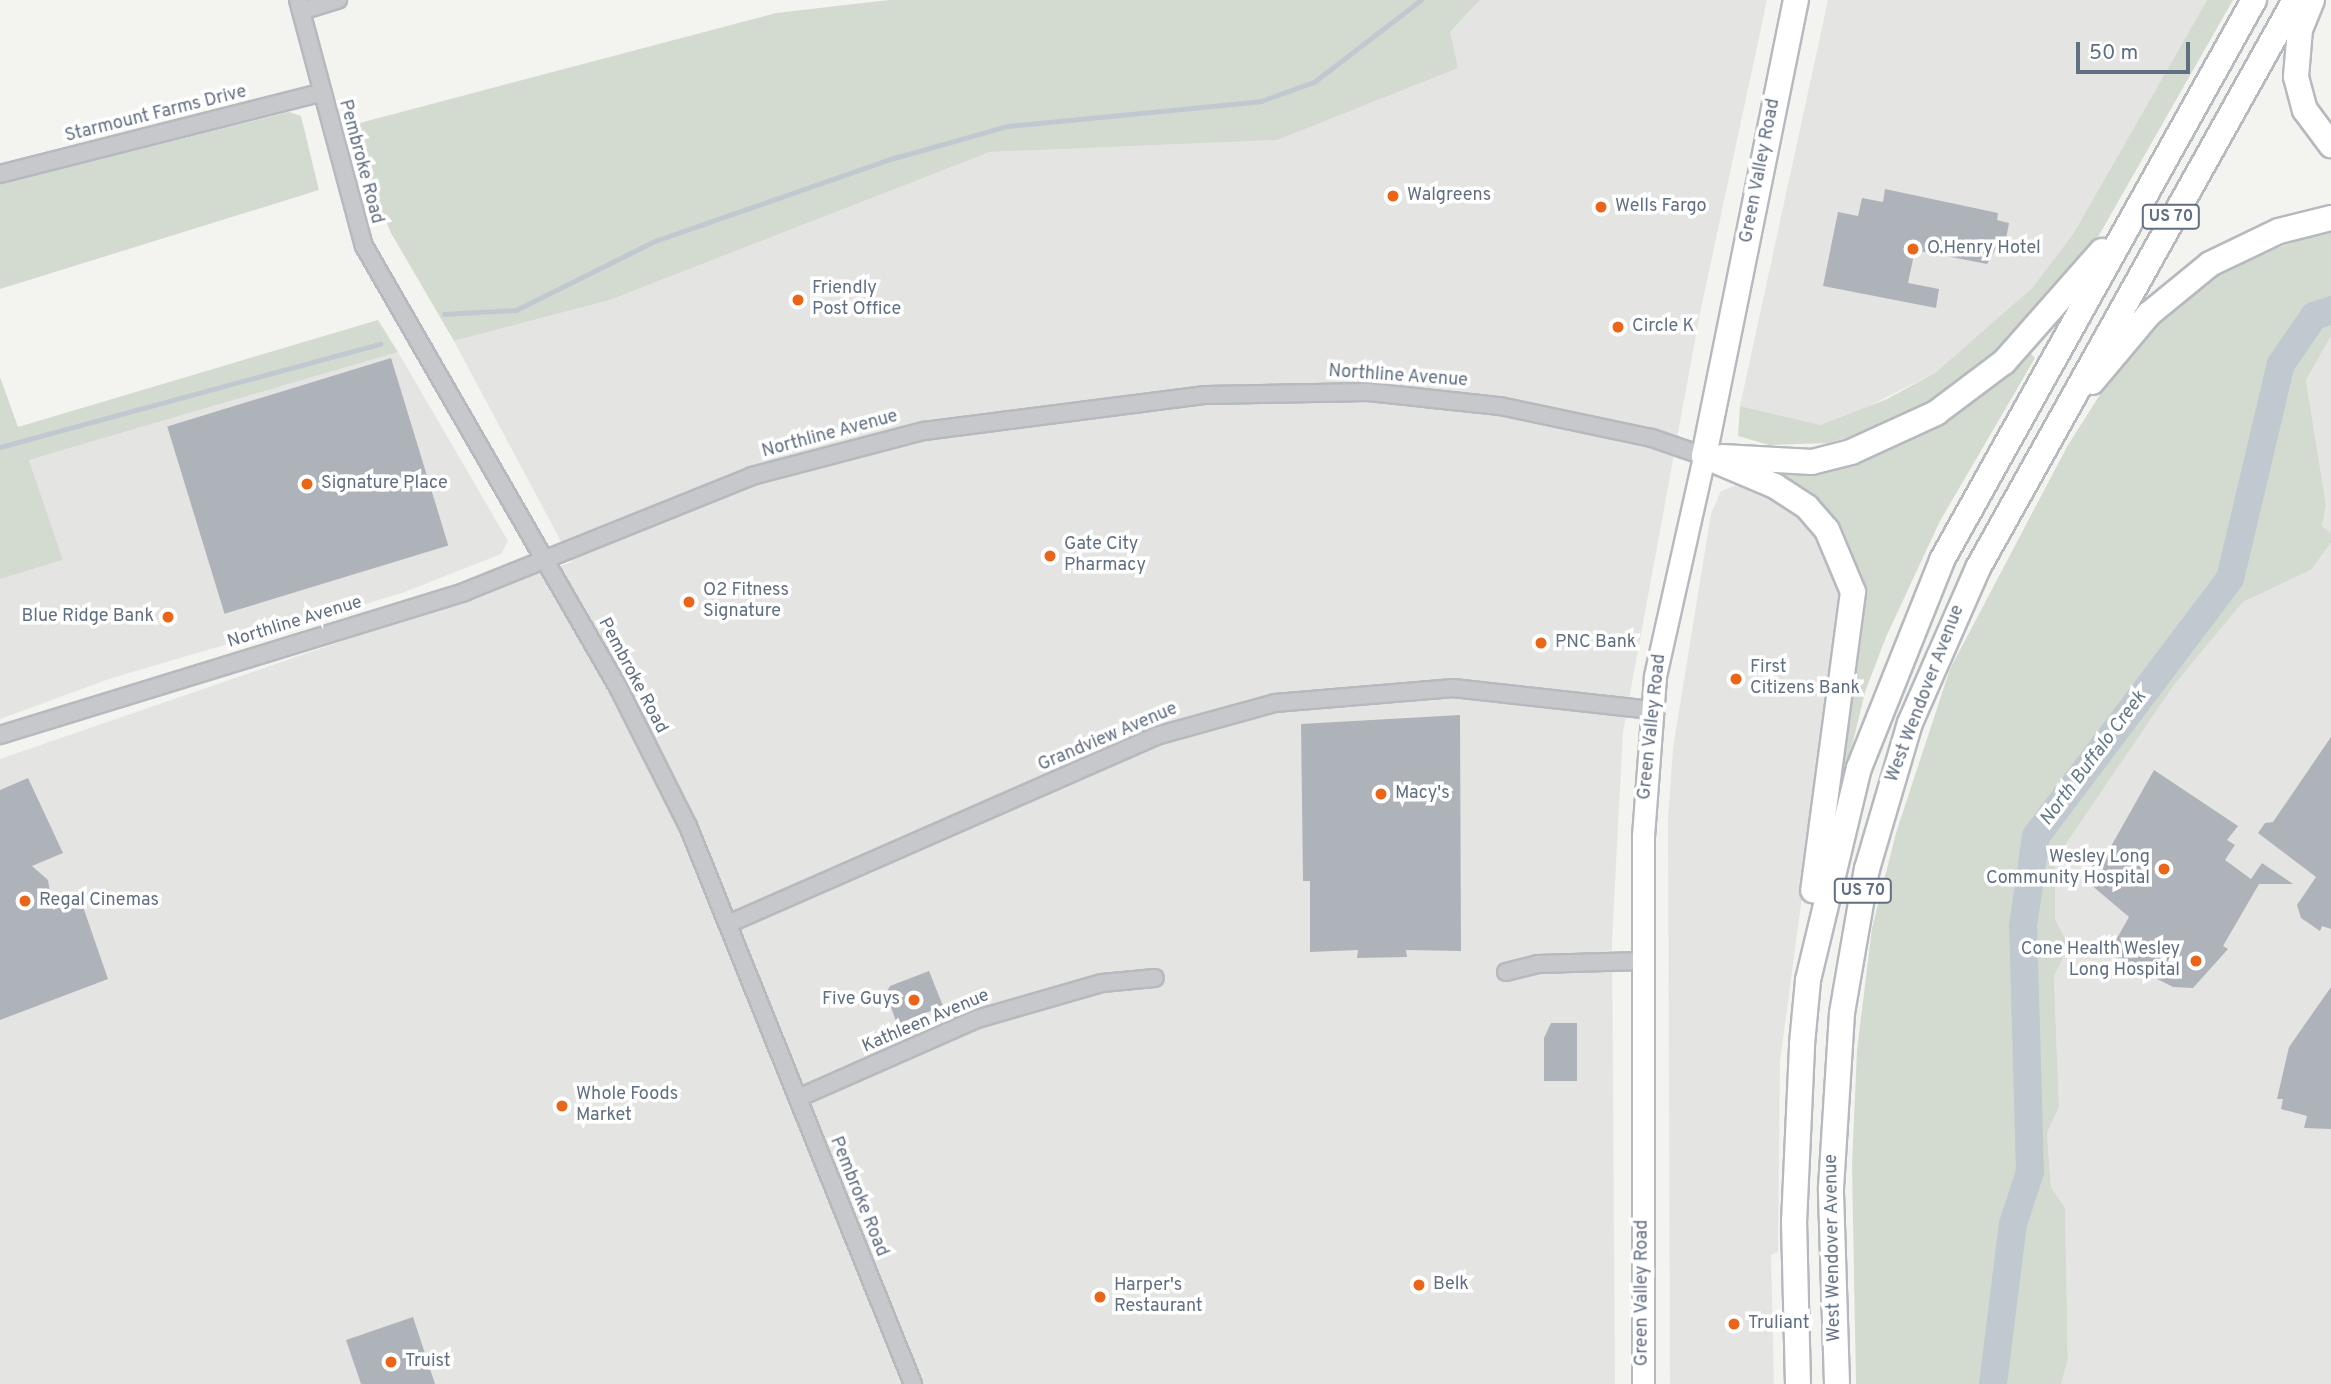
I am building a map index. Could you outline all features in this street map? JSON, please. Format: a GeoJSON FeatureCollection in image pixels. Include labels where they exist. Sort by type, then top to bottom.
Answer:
{"type":"FeatureCollection","features":[{"type":"Feature","properties":{"kind":"highway","name":"Green Valley Road"},"geometry":{"type":"LineString","coordinates":[[1704,456],[1796,0]]}},
{"type":"Feature","properties":{"kind":"highway","name":"West Wendover Avenue"},"geometry":{"type":"LineString","coordinates":[[1798,1384],[1794,1223],[1808,980],[1859,768],[1908,634],[2125,223],[2254,0]]}},
{"type":"Feature","properties":{"kind":"highway","name":"West Wendover Avenue"},"geometry":{"type":"LineString","coordinates":[[1837,1384],[1831,1188],[1834,1098],[1842,1013],[1867,869],[1910,723],[1942,643],[2052,436],[2295,0]]}},
{"type":"Feature","properties":{"kind":"highway"},"geometry":{"type":"LineString","coordinates":[[2312,0],[2300,29],[2296,77],[2305,110],[2331,145]]}},
{"type":"Feature","properties":{"kind":"highway"},"geometry":{"type":"LineString","coordinates":[[2052,436],[2124,340],[2184,284],[2245,245],[2331,218]]}},
{"type":"Feature","properties":{"kind":"highway"},"geometry":{"type":"LineString","coordinates":[[1704,456],[1812,462],[1851,452],[1936,413],[1977,385],[2040,327],[2125,223]]}},
{"type":"Feature","properties":{"kind":"highway"},"geometry":{"type":"LineString","coordinates":[[1704,456],[1775,486],[1807,507],[1827,530],[1853,592],[1810,911],[1808,980]]}},
{"type":"Feature","properties":{"kind":"main road","name":"Green Valley Road"},"geometry":{"type":"LineString","coordinates":[[1643,1384],[1641,961],[1653,710],[1663,635],[1704,456]]}},
{"type":"Feature","properties":{"kind":"street"},"geometry":{"type":"LineString","coordinates":[[299,6],[338,0]]}},
{"type":"Feature","properties":{"kind":"street","name":"Pembroke Road"},"geometry":{"type":"LineString","coordinates":[[299,6],[363,246],[630,709],[728,924],[913,1384]]}},
{"type":"Feature","properties":{"kind":"street","name":"Starmount Farms Drive"},"geometry":{"type":"LineString","coordinates":[[0,174],[321,93]]}},
{"type":"Feature","properties":{"kind":"street","name":"Northline Avenue"},"geometry":{"type":"LineString","coordinates":[[0,735],[464,592],[752,477],[890,438],[1206,395],[1289,390],[1456,398],[1652,438],[1704,456]]}},
{"type":"Feature","properties":{"kind":"street","name":"Grandview Avenue"},"geometry":{"type":"LineString","coordinates":[[728,924],[1156,736],[1275,703],[1453,688],[1653,710]]}},
{"type":"Feature","properties":{"kind":"street"},"geometry":{"type":"LineString","coordinates":[[1506,972],[1537,964],[1641,961]]}},
{"type":"Feature","properties":{"kind":"street","name":"Kathleen Avenue"},"geometry":{"type":"LineString","coordinates":[[798,1098],[977,1019],[1102,983],[1156,978]]}},
{"type":"Feature","properties":{"kind":"shaded area"},"geometry":{"type":"Polygon","coordinates":[[[889,0],[1480,0],[1450,32],[1458,68],[1277,140],[990,152],[610,300],[454,341],[391,233],[372,188],[356,124],[776,13],[889,0]]]}},
{"type":"Feature","properties":{"kind":"shaded area"},"geometry":{"type":"Polygon","coordinates":[[[1480,0],[1767,0],[1700,313],[1623,732],[1612,940],[1615,1384],[0,1384],[0,759],[572,562],[454,341],[610,300],[990,152],[1277,140],[1450,32],[1480,0]]]}},
{"type":"Feature","properties":{"kind":"shaded area"},"geometry":{"type":"Polygon","coordinates":[[[1828,0],[2207,0],[2073,234],[2032,288],[1935,373],[1841,420],[1821,425],[1740,406],[1828,0]]]}},
{"type":"Feature","properties":{"kind":"shaded area"},"geometry":{"type":"Polygon","coordinates":[[[2207,0],[2233,0],[2098,237],[2024,328],[1933,400],[1876,429],[1828,443],[1769,445],[1738,436],[1740,406],[1821,425],[1887,399],[1935,373],[2032,288],[2073,234],[2207,0]]]}},
{"type":"Feature","properties":{"kind":"shaded area"},"geometry":{"type":"Polygon","coordinates":[[[289,112],[301,116],[319,190],[0,289],[0,184],[289,112]]]}},
{"type":"Feature","properties":{"kind":"shaded area"},"geometry":{"type":"Polygon","coordinates":[[[2331,228],[2331,336],[2306,380],[2326,505],[2322,526],[2331,533],[2331,543],[2311,570],[2243,602],[2174,685],[2055,860],[2055,919],[2069,946],[2054,976],[2059,1107],[2047,1133],[2051,1187],[2065,1208],[2068,1360],[2061,1384],[1856,1384],[1852,1165],[1857,1050],[1872,928],[1896,833],[1950,669],[2068,445],[2115,371],[2156,320],[2234,264],[2331,228]]]}},
{"type":"Feature","properties":{"kind":"shaded area"},"geometry":{"type":"Polygon","coordinates":[[[378,320],[398,352],[29,460],[63,560],[0,579],[0,377],[18,427],[378,320]]]}},
{"type":"Feature","properties":{"kind":"shaded area"},"geometry":{"type":"Polygon","coordinates":[[[2331,336],[2331,533],[2322,526],[2326,505],[2306,380],[2331,336]]]}},
{"type":"Feature","properties":{"kind":"shaded area"},"geometry":{"type":"Polygon","coordinates":[[[398,352],[508,541],[501,554],[402,593],[112,678],[0,719],[0,579],[63,560],[29,460],[398,352]]]}},
{"type":"Feature","properties":{"kind":"shaded area"},"geometry":{"type":"Polygon","coordinates":[[[2031,354],[2035,358],[1940,521],[1886,637],[1865,692],[1839,800],[1835,798],[1862,630],[1858,569],[1832,519],[1756,465],[1808,467],[1999,379],[2031,354]]]}},
{"type":"Feature","properties":{"kind":"shaded area"},"geometry":{"type":"Polygon","coordinates":[[[1742,483],[1758,486],[1807,520],[1824,543],[1843,588],[1780,1062],[1778,1252],[1771,1255],[1774,1384],[1670,1384],[1668,819],[1673,748],[1711,514],[1721,491],[1742,483]]]}},
{"type":"Feature","properties":{"kind":"shaded area","name":"Cone Health Wesley Long Hospital"},"geometry":{"type":"Polygon","coordinates":[[[2331,543],[2331,1384],[2061,1384],[2068,1360],[2065,1209],[2051,1187],[2047,1133],[2059,1107],[2054,976],[2069,946],[2055,919],[2055,860],[2174,685],[2243,602],[2311,570],[2331,543]]]}},
{"type":"Feature","properties":{"kind":"building","name":"O.Henry Hotel"},"geometry":{"type":"Polygon","coordinates":[[[1885,189],[1998,213],[1997,220],[2009,223],[2004,250],[1996,248],[1987,264],[1915,250],[1908,283],[1939,289],[1936,308],[1823,286],[1838,212],[1858,216],[1862,198],[1883,202],[1885,189]]]}},
{"type":"Feature","properties":{"kind":"building","name":"Signature Place"},"geometry":{"type":"Polygon","coordinates":[[[391,358],[448,545],[225,614],[167,426],[391,358]]]}},
{"type":"Feature","properties":{"kind":"building","name":"Macy's"},"geometry":{"type":"Polygon","coordinates":[[[1460,715],[1461,951],[1406,950],[1407,957],[1357,958],[1358,950],[1310,952],[1310,881],[1303,881],[1301,724],[1460,715]]]}},
{"type":"Feature","properties":{"kind":"building"},"geometry":{"type":"Polygon","coordinates":[[[2331,737],[2331,929],[2322,926],[2320,931],[2301,918],[2297,905],[2316,877],[2258,833],[2265,823],[2273,822],[2331,737]]]}},
{"type":"Feature","properties":{"kind":"building","name":"Wesley Long Community Hospital"},"geometry":{"type":"Polygon","coordinates":[[[2154,770],[2238,826],[2227,840],[2235,845],[2225,860],[2251,879],[2262,863],[2293,884],[2259,884],[2223,946],[2228,949],[2193,988],[2173,987],[2108,954],[2129,917],[2083,878],[2101,854],[2105,857],[2154,770]]]}},
{"type":"Feature","properties":{"kind":"building","name":"Regal Cinemas"},"geometry":{"type":"Polygon","coordinates":[[[28,778],[63,853],[32,866],[48,880],[53,910],[80,898],[108,979],[0,1020],[0,790],[28,778]]]}},
{"type":"Feature","properties":{"kind":"building","name":"Five Guys"},"geometry":{"type":"Polygon","coordinates":[[[929,971],[943,1006],[897,1024],[886,993],[890,986],[929,971]]]}},
{"type":"Feature","properties":{"kind":"building"},"geometry":{"type":"Polygon","coordinates":[[[2331,987],[2331,1129],[2304,1128],[2307,1116],[2281,1109],[2283,1099],[2277,1099],[2289,1047],[2331,987]]]}},
{"type":"Feature","properties":{"kind":"building"},"geometry":{"type":"Polygon","coordinates":[[[1551,1023],[1577,1023],[1577,1081],[1544,1081],[1544,1038],[1551,1023]]]}},
{"type":"Feature","properties":{"kind":"building","name":"Truist"},"geometry":{"type":"Polygon","coordinates":[[[413,1317],[435,1384],[361,1384],[346,1340],[413,1317]]]}},
{"type":"Feature","properties":{"kind":"waterway"},"geometry":{"type":"LineString","coordinates":[[444,314],[516,310],[655,241],[894,158],[1008,126],[1261,101],[1314,82],[1421,0]]}},
{"type":"Feature","properties":{"kind":"waterway","name":"North Buffalo Creek"},"geometry":{"type":"LineString","coordinates":[[1993,1384],[2013,1224],[2030,1172],[2023,926],[2036,836],[2230,579],[2281,364],[2314,316],[2331,310]]}},
{"type":"Feature","properties":{"kind":"waterway"},"geometry":{"type":"LineString","coordinates":[[0,447],[380,344]]}},
{"type":"Feature","properties":{"kind":"place","name":"Walgreens"},"geometry":{"type":"Point","coordinates":[1393,196]}},
{"type":"Feature","properties":{"kind":"place","name":"Wells Fargo"},"geometry":{"type":"Point","coordinates":[1601,207]}},
{"type":"Feature","properties":{"kind":"place","name":"O.Henry Hotel"},"geometry":{"type":"Point","coordinates":[1913,249]}},
{"type":"Feature","properties":{"kind":"place","name":"Friendly Post Office"},"geometry":{"type":"Point","coordinates":[798,300]}},
{"type":"Feature","properties":{"kind":"place","name":"Circle K"},"geometry":{"type":"Point","coordinates":[1618,327]}},
{"type":"Feature","properties":{"kind":"place","name":"Signature Place"},"geometry":{"type":"Point","coordinates":[307,484]}},
{"type":"Feature","properties":{"kind":"place","name":"Gate City Pharmacy"},"geometry":{"type":"Point","coordinates":[1050,556]}},
{"type":"Feature","properties":{"kind":"place","name":"O2 Fitness Signature"},"geometry":{"type":"Point","coordinates":[689,602]}},
{"type":"Feature","properties":{"kind":"place","name":"Blue Ridge Bank"},"geometry":{"type":"Point","coordinates":[168,617]}},
{"type":"Feature","properties":{"kind":"place","name":"PNC Bank"},"geometry":{"type":"Point","coordinates":[1541,643]}},
{"type":"Feature","properties":{"kind":"place","name":"First Citizens Bank"},"geometry":{"type":"Point","coordinates":[1736,679]}},
{"type":"Feature","properties":{"kind":"place","name":"Macy's"},"geometry":{"type":"Point","coordinates":[1381,794]}},
{"type":"Feature","properties":{"kind":"place","name":"Wesley Long Community Hospital"},"geometry":{"type":"Point","coordinates":[2164,869]}},
{"type":"Feature","properties":{"kind":"place","name":"Regal Cinemas"},"geometry":{"type":"Point","coordinates":[25,901]}},
{"type":"Feature","properties":{"kind":"place","name":"Cone Health Wesley Long Hospital"},"geometry":{"type":"Point","coordinates":[2196,961]}},
{"type":"Feature","properties":{"kind":"place","name":"Five Guys"},"geometry":{"type":"Point","coordinates":[914,1000]}},
{"type":"Feature","properties":{"kind":"place","name":"Whole Foods Market"},"geometry":{"type":"Point","coordinates":[562,1106]}},
{"type":"Feature","properties":{"kind":"place","name":"Belk"},"geometry":{"type":"Point","coordinates":[1419,1285]}},
{"type":"Feature","properties":{"kind":"place","name":"Harper's Restaurant"},"geometry":{"type":"Point","coordinates":[1100,1297]}},
{"type":"Feature","properties":{"kind":"place","name":"Truliant"},"geometry":{"type":"Point","coordinates":[1734,1324]}},
{"type":"Feature","properties":{"kind":"place","name":"Truist"},"geometry":{"type":"Point","coordinates":[391,1362]}}]}
